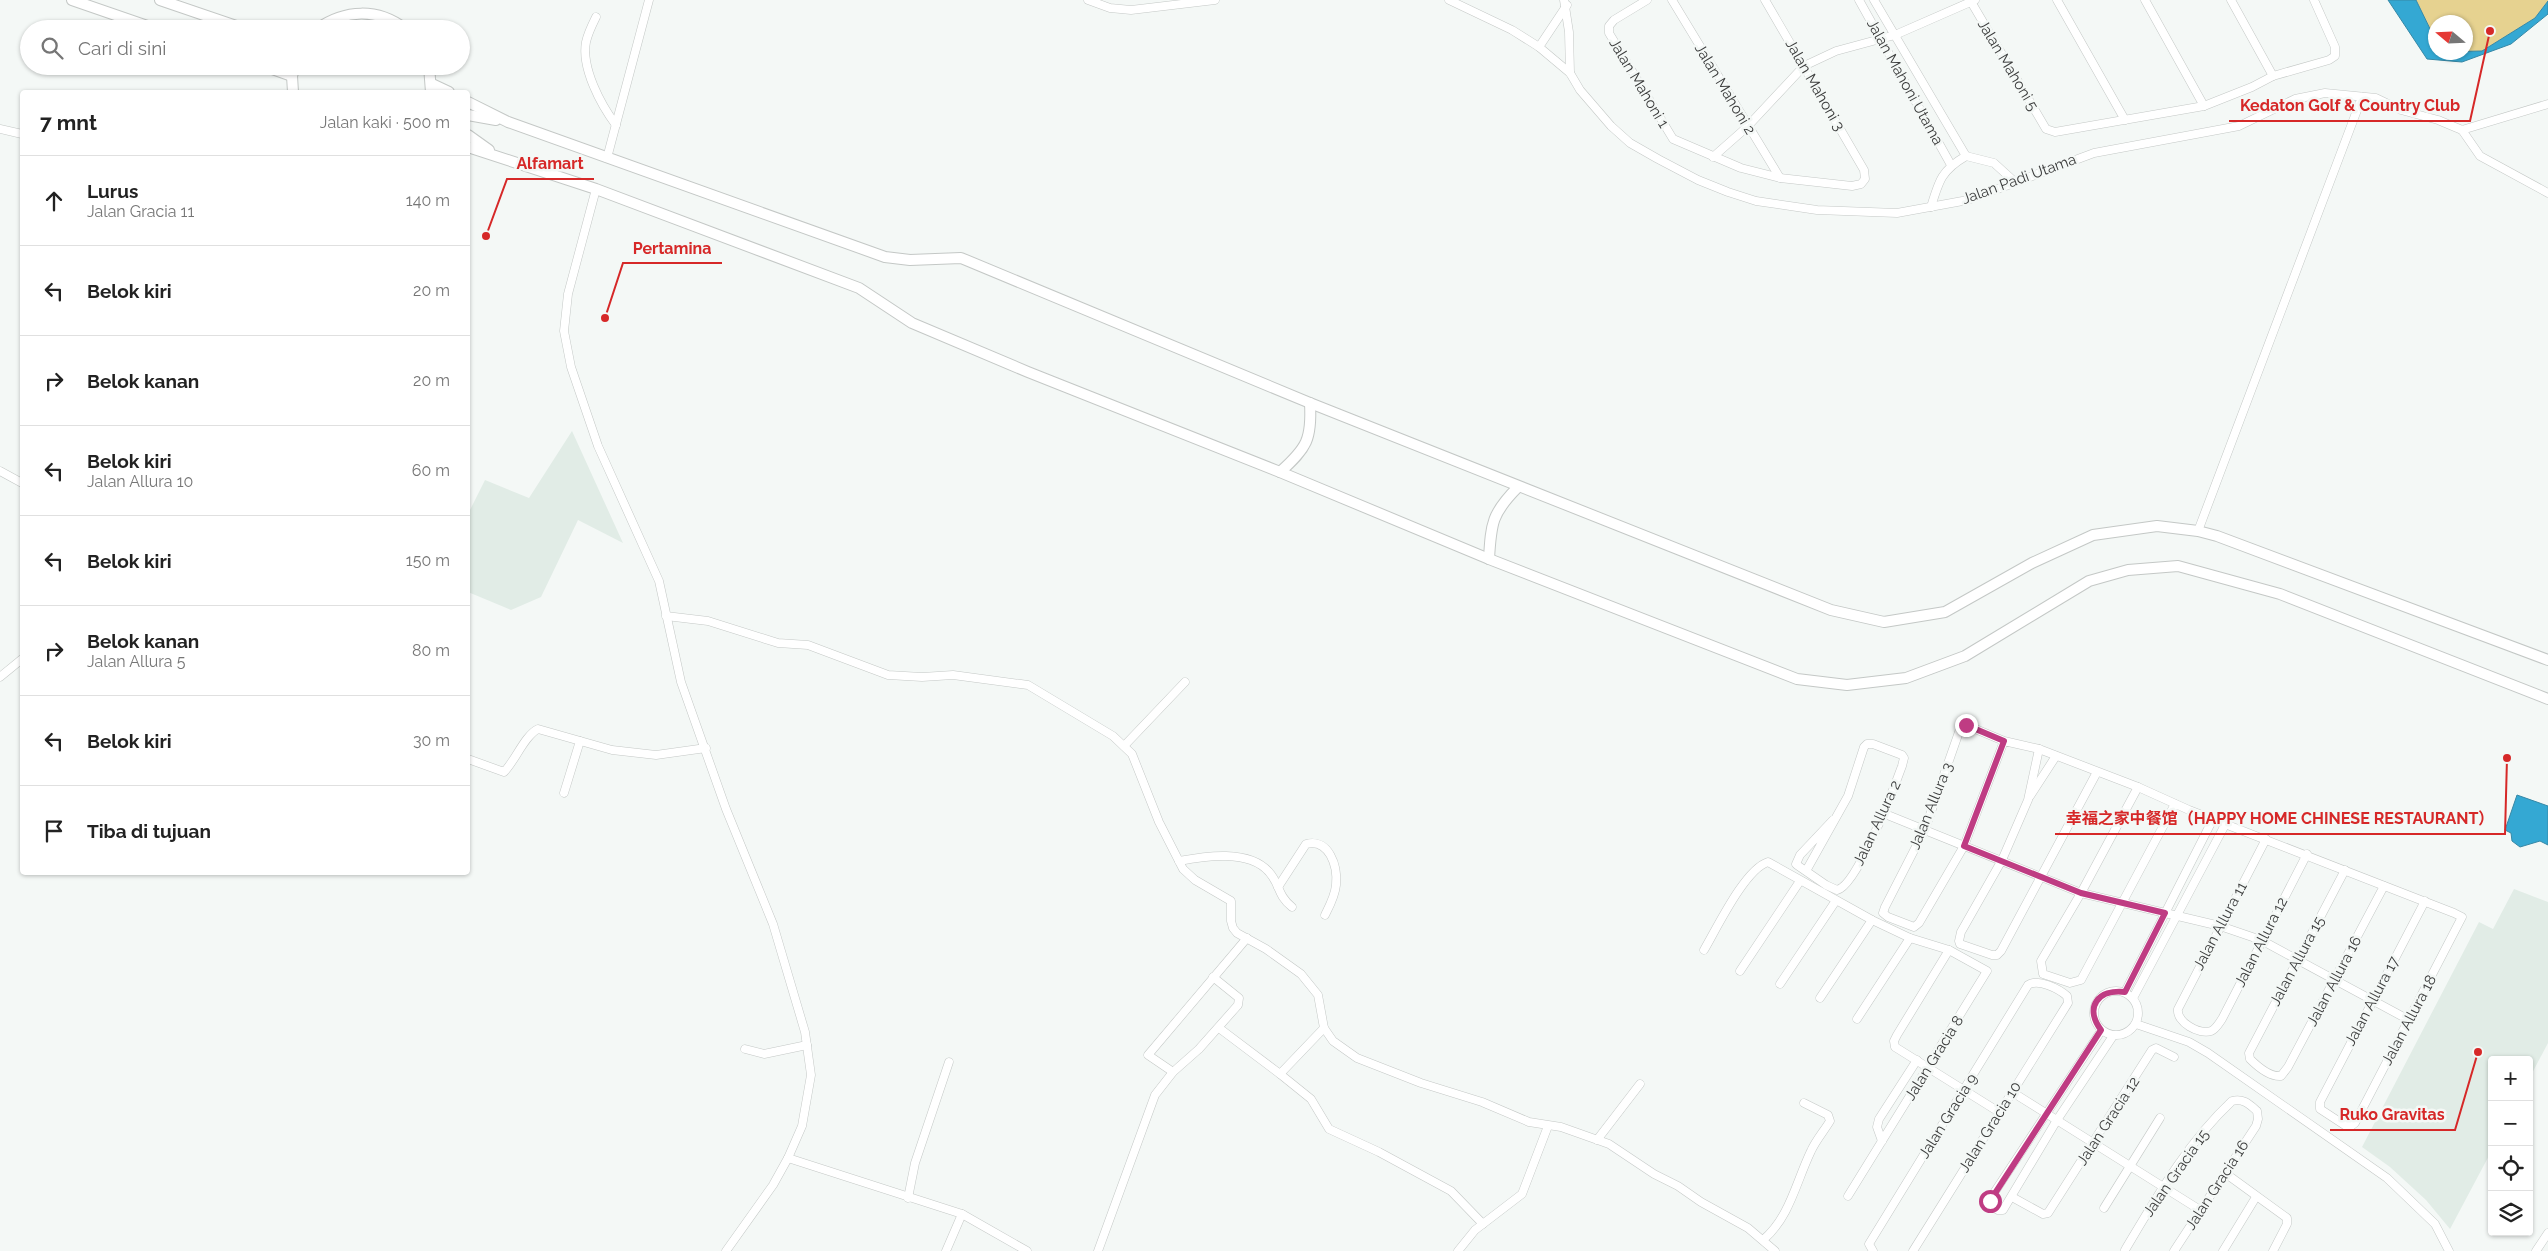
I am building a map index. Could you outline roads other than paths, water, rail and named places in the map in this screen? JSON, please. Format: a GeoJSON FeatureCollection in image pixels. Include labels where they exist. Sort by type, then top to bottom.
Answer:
{"type":"FeatureCollection","features":[{"type":"Feature","properties":{"kind":"street"},"geometry":{"type":"LineString","coordinates":[[72,0],[130,20]]}},
{"type":"Feature","properties":{"kind":"street"},"geometry":{"type":"LineString","coordinates":[[160,0],[218,20]]}},
{"type":"Feature","properties":{"kind":"street"},"geometry":{"type":"LineString","coordinates":[[606,158],[648,0]]}},
{"type":"Feature","properties":{"kind":"street"},"geometry":{"type":"LineString","coordinates":[[1088,0],[1126,10],[1215,0]]}},
{"type":"Feature","properties":{"kind":"street","name":"Jalan Padi Utama"},"geometry":{"type":"LineString","coordinates":[[1449,0],[1512,30],[1539,47],[1570,73],[1597,112],[1630,143],[1698,180],[1728,192],[1763,202],[1817,210],[1897,213],[1968,200],[2094,152],[2240,126],[2295,99],[2325,93],[2376,98],[2401,110],[2438,120],[2462,130]]}},
{"type":"Feature","properties":{"kind":"street","name":"Jalan Mahoni 1"},"geometry":{"type":"LineString","coordinates":[[1647,0],[1614,20],[1609,26],[1609,33],[1673,139],[1713,157]]}},
{"type":"Feature","properties":{"kind":"street","name":"Jalan Mahoni 2"},"geometry":{"type":"LineString","coordinates":[[1672,0],[1747,127],[1780,178]]}},
{"type":"Feature","properties":{"kind":"street","name":"Jalan Mahoni 3"},"geometry":{"type":"LineString","coordinates":[[1765,0],[1864,170],[1865,178],[1860,184],[1852,186],[1780,178]]}},
{"type":"Feature","properties":{"kind":"street","name":"Jalan Mahoni Utama"},"geometry":{"type":"LineString","coordinates":[[1859,0],[1951,165]]}},
{"type":"Feature","properties":{"kind":"street","name":"Jalan Mahoni Utama"},"geometry":{"type":"LineString","coordinates":[[1874,0],[1966,156]]}},
{"type":"Feature","properties":{"kind":"street"},"geometry":{"type":"LineString","coordinates":[[2057,0],[2125,120],[2204,106],[2252,87],[2273,76],[2329,60],[2335,56],[2335,47],[2314,0]]}},
{"type":"Feature","properties":{"kind":"street"},"geometry":{"type":"LineString","coordinates":[[2145,0],[2204,106]]}},
{"type":"Feature","properties":{"kind":"street"},"geometry":{"type":"LineString","coordinates":[[2231,0],[2273,76]]}},
{"type":"Feature","properties":{"kind":"street"},"geometry":{"type":"LineString","coordinates":[[1780,178],[1742,168],[1713,157],[1747,127],[1804,66],[1836,51],[1895,35],[1972,1]]}},
{"type":"Feature","properties":{"kind":"street","name":"Jalan Mahoni 5"},"geometry":{"type":"LineString","coordinates":[[1972,1],[2046,129],[2055,132],[2125,120]]}},
{"type":"Feature","properties":{"kind":"street"},"geometry":{"type":"LineString","coordinates":[[1539,47],[1565,2]]}},
{"type":"Feature","properties":{"kind":"street"},"geometry":{"type":"LineString","coordinates":[[1565,2],[1570,73]]}},
{"type":"Feature","properties":{"kind":"street"},"geometry":{"type":"LineString","coordinates":[[332,20],[341,15],[368,13],[394,20]]}},
{"type":"Feature","properties":{"kind":"street"},"geometry":{"type":"LineString","coordinates":[[596,16],[586,41],[586,57],[599,100],[616,125]]}},
{"type":"Feature","properties":{"kind":"street"},"geometry":{"type":"LineString","coordinates":[[293,90],[294,75]]}},
{"type":"Feature","properties":{"kind":"street"},"geometry":{"type":"LineString","coordinates":[[430,75],[431,88]]}},
{"type":"Feature","properties":{"kind":"street"},"geometry":{"type":"LineString","coordinates":[[2198,531],[2362,97]]}},
{"type":"Feature","properties":{"kind":"street"},"geometry":{"type":"LineString","coordinates":[[470,103],[508,122],[885,257],[910,260],[961,258],[1310,403],[1831,610],[1884,622],[1945,612],[2032,563],[2093,535],[2157,526],[2198,531],[2294,563],[2548,660]]}},
{"type":"Feature","properties":{"kind":"street"},"geometry":{"type":"LineString","coordinates":[[2548,104],[2462,130],[2480,156],[2548,193]]}},
{"type":"Feature","properties":{"kind":"street"},"geometry":{"type":"LineString","coordinates":[[470,115],[508,122]]}},
{"type":"Feature","properties":{"kind":"street"},"geometry":{"type":"LineString","coordinates":[[0,128],[20,133]]}},
{"type":"Feature","properties":{"kind":"street"},"geometry":{"type":"LineString","coordinates":[[470,136],[496,155]]}},
{"type":"Feature","properties":{"kind":"street"},"geometry":{"type":"LineString","coordinates":[[470,148],[596,189],[860,288],[912,323],[1028,372],[1280,472],[1489,559],[1796,679],[1847,685],[1906,678],[1965,656],[2089,581],[2128,570],[2178,566],[2280,594],[2548,699]]}},
{"type":"Feature","properties":{"kind":"street"},"geometry":{"type":"LineString","coordinates":[[1931,207],[1939,179],[1951,165],[1966,156],[1994,163],[2016,183]]}},
{"type":"Feature","properties":{"kind":"street"},"geometry":{"type":"LineString","coordinates":[[596,189],[568,294],[564,331],[571,367],[590,426],[659,581],[681,682],[706,748],[726,809],[772,924],[805,1032],[811,1075],[808,1103],[802,1126],[788,1158],[774,1185],[726,1251]]}},
{"type":"Feature","properties":{"kind":"street"},"geometry":{"type":"LineString","coordinates":[[1280,472],[1300,455],[1307,443],[1311,429],[1310,403]]}},
{"type":"Feature","properties":{"kind":"street"},"geometry":{"type":"LineString","coordinates":[[0,471],[20,482]]}},
{"type":"Feature","properties":{"kind":"street"},"geometry":{"type":"LineString","coordinates":[[1489,559],[1491,527],[1501,505],[1518,487]]}},
{"type":"Feature","properties":{"kind":"street"},"geometry":{"type":"LineString","coordinates":[[666,616],[708,621],[778,643],[808,645],[888,675],[914,677],[953,675],[1028,685],[1113,736],[1132,754],[1140,769],[1159,822],[1179,861],[1189,875],[1231,901],[1233,928],[1289,964],[1310,983],[1318,995],[1324,1028],[1334,1041],[1357,1058],[1420,1083],[1482,1102],[1529,1122],[1561,1127],[1624,1152],[1654,1174],[1678,1186],[1763,1240],[1775,1251]]}},
{"type":"Feature","properties":{"kind":"street"},"geometry":{"type":"LineString","coordinates":[[0,677],[20,661]]}},
{"type":"Feature","properties":{"kind":"street"},"geometry":{"type":"LineString","coordinates":[[1124,746],[1185,682]]}},
{"type":"Feature","properties":{"kind":"street","name":"Jalan Allura 3"},"geometry":{"type":"LineString","coordinates":[[1964,846],[1919,923],[1914,927],[1888,917],[1883,913],[1925,829],[1963,725],[1970,726],[2004,741]]}},
{"type":"Feature","properties":{"kind":"street"},"geometry":{"type":"LineString","coordinates":[[470,760],[504,772],[512,764],[530,734],[538,729],[612,750],[656,754],[706,748]]}},
{"type":"Feature","properties":{"kind":"street"},"geometry":{"type":"LineString","coordinates":[[564,793],[580,741]]}},
{"type":"Feature","properties":{"kind":"street"},"geometry":{"type":"LineString","coordinates":[[1964,846],[2004,741],[2039,749],[2425,901]]}},
{"type":"Feature","properties":{"kind":"street","name":"Jalan Allura 2"},"geometry":{"type":"LineString","coordinates":[[1806,871],[1826,886],[1837,890],[1846,885],[1885,814],[1904,758],[1897,752],[1873,744],[1867,744],[1864,747],[1848,796],[1833,820]]}},
{"type":"Feature","properties":{"kind":"street"},"geometry":{"type":"LineString","coordinates":[[2028,800],[2039,749]]}},
{"type":"Feature","properties":{"kind":"street"},"geometry":{"type":"LineString","coordinates":[[2056,756],[2028,800],[2002,860],[1961,932],[1960,944],[1997,956],[2042,877],[2097,772]]}},
{"type":"Feature","properties":{"kind":"street"},"geometry":{"type":"LineString","coordinates":[[2138,787],[2081,893],[2041,961],[2040,968],[2043,974],[2070,983],[2081,980],[2176,804]]}},
{"type":"Feature","properties":{"kind":"street"},"geometry":{"type":"LineString","coordinates":[[1885,814],[2081,893],[2176,914],[2261,940],[2409,1020]]}},
{"type":"Feature","properties":{"kind":"street"},"geometry":{"type":"LineString","coordinates":[[2125,992],[2213,819]]}},
{"type":"Feature","properties":{"kind":"street"},"geometry":{"type":"LineString","coordinates":[[1833,820],[1806,871],[1796,865],[1796,860],[1833,820]]}},
{"type":"Feature","properties":{"kind":"street"},"geometry":{"type":"LineString","coordinates":[[2133,998],[2226,823]]}},
{"type":"Feature","properties":{"kind":"street","name":"Jalan Allura 11"},"geometry":{"type":"LineString","coordinates":[[2214,1029],[2203,1031],[2186,1024],[2177,1014],[2182,999],[2266,839]]}},
{"type":"Feature","properties":{"kind":"street"},"geometry":{"type":"LineString","coordinates":[[1278,887],[1306,844],[1313,842],[1326,848],[1333,858],[1336,885],[1325,915]]}},
{"type":"Feature","properties":{"kind":"street","name":"Jalan Allura 12"},"geometry":{"type":"LineString","coordinates":[[2214,1029],[2222,1019],[2261,940],[2307,854]]}},
{"type":"Feature","properties":{"kind":"street"},"geometry":{"type":"LineString","coordinates":[[1179,861],[1204,856],[1231,856],[1248,860],[1264,867],[1278,887],[1281,898],[1292,907]]}},
{"type":"Feature","properties":{"kind":"street"},"geometry":{"type":"LineString","coordinates":[[1704,950],[1750,876],[1761,864],[1768,862],[1776,864],[1800,881],[1872,920],[1910,938],[1949,950],[1894,1041],[1898,1050],[1999,1112]]}},
{"type":"Feature","properties":{"kind":"street","name":"Jalan Allura 15"},"geometry":{"type":"LineString","coordinates":[[2281,1076],[2272,1075],[2253,1063],[2249,1053],[2345,870]]}},
{"type":"Feature","properties":{"kind":"street"},"geometry":{"type":"LineString","coordinates":[[1740,971],[1800,881]]}},
{"type":"Feature","properties":{"kind":"street","name":"Jalan Allura 16"},"geometry":{"type":"LineString","coordinates":[[2281,1076],[2335,980],[2384,886]]}},
{"type":"Feature","properties":{"kind":"street","name":"Jalan Allura 18"},"geometry":{"type":"LineString","coordinates":[[2355,1123],[2462,917],[2425,901]]}},
{"type":"Feature","properties":{"kind":"street","name":"Jalan Allura 17"},"geometry":{"type":"LineString","coordinates":[[2355,1123],[2351,1126],[2346,1126],[2320,1109],[2320,1102],[2425,901]]}},
{"type":"Feature","properties":{"kind":"street"},"geometry":{"type":"LineString","coordinates":[[1780,984],[1836,902]]}},
{"type":"Feature","properties":{"kind":"street"},"geometry":{"type":"LineString","coordinates":[[1820,998],[1872,920]]}},
{"type":"Feature","properties":{"kind":"street"},"geometry":{"type":"LineString","coordinates":[[1172,1072],[1148,1054],[1247,938]]}},
{"type":"Feature","properties":{"kind":"street"},"geometry":{"type":"LineString","coordinates":[[1857,1019],[1910,938]]}},
{"type":"Feature","properties":{"kind":"street","name":"Jalan Gracia 8"},"geometry":{"type":"LineString","coordinates":[[1848,1196],[1985,975],[1985,968],[1949,950]]}},
{"type":"Feature","properties":{"kind":"street"},"geometry":{"type":"LineString","coordinates":[[1098,1251],[1155,1095],[1172,1072],[1219,1028],[1240,1001],[1213,977]]}},
{"type":"Feature","properties":{"kind":"street","name":"Jalan Gracia 9"},"geometry":{"type":"LineString","coordinates":[[1871,1248],[2026,988],[2032,982],[2038,982],[2063,992],[2067,996],[2068,1003]]}},
{"type":"Feature","properties":{"kind":"street"},"geometry":{"type":"LineString","coordinates":[[2111,991],[2125,992],[2133,998],[2138,1006],[2139,1015],[2136,1024],[2130,1031],[2122,1035],[2113,1036],[2101,1030],[2095,1022],[2093,1013],[2096,1003],[2102,995],[2111,991]]}},
{"type":"Feature","properties":{"kind":"street","name":"Jalan Gracia 10"},"geometry":{"type":"LineString","coordinates":[[1913,1251],[2068,1003]]}},
{"type":"Feature","properties":{"kind":"street"},"geometry":{"type":"LineString","coordinates":[[2136,1024],[2189,1042],[2387,1178],[2435,1224],[2449,1251]]}},
{"type":"Feature","properties":{"kind":"street"},"geometry":{"type":"LineString","coordinates":[[1219,1028],[1311,1099],[1329,1128],[1379,1152],[1451,1191],[1483,1224]]}},
{"type":"Feature","properties":{"kind":"street"},"geometry":{"type":"LineString","coordinates":[[1280,1074],[1324,1028]]}},
{"type":"Feature","properties":{"kind":"street"},"geometry":{"type":"LineString","coordinates":[[2101,1030],[2045,1113],[1990,1203],[1998,1210],[2004,1210],[2057,1120],[2113,1036]]}},
{"type":"Feature","properties":{"kind":"street"},"geometry":{"type":"LineString","coordinates":[[745,1049],[764,1054],[807,1045]]}},
{"type":"Feature","properties":{"kind":"street","name":"Jalan Gracia 12"},"geometry":{"type":"LineString","coordinates":[[2012,1197],[2042,1214],[2048,1213],[2152,1050],[2156,1048],[2162,1049],[2174,1057]]}},
{"type":"Feature","properties":{"kind":"street","name":"Jalan Gracia 8"},"geometry":{"type":"LineString","coordinates":[[1882,1141],[1877,1127],[1879,1119],[1917,1060]]}},
{"type":"Feature","properties":{"kind":"street"},"geometry":{"type":"LineString","coordinates":[[908,1198],[915,1163],[949,1062]]}},
{"type":"Feature","properties":{"kind":"street"},"geometry":{"type":"LineString","coordinates":[[1597,1140],[1640,1084]]}},
{"type":"Feature","properties":{"kind":"street"},"geometry":{"type":"LineString","coordinates":[[2012,1092],[2200,1210]]}},
{"type":"Feature","properties":{"kind":"street","name":"Jalan Gracia 15"},"geometry":{"type":"LineString","coordinates":[[2125,1250],[2163,1187],[2198,1138],[2232,1101],[2239,1099],[2247,1103],[2258,1111],[2258,1119]]}},
{"type":"Feature","properties":{"kind":"street"},"geometry":{"type":"LineString","coordinates":[[1763,1240],[1774,1230],[1782,1218],[1811,1151],[1830,1121],[1828,1115],[1804,1103]]}},
{"type":"Feature","properties":{"kind":"street"},"geometry":{"type":"LineString","coordinates":[[2104,1208],[2160,1118]]}},
{"type":"Feature","properties":{"kind":"street","name":"Jalan Gracia 16"},"geometry":{"type":"LineString","coordinates":[[2174,1251],[2258,1119]]}},
{"type":"Feature","properties":{"kind":"street"},"geometry":{"type":"LineString","coordinates":[[1458,1251],[1483,1224],[1522,1194],[1548,1126]]}},
{"type":"Feature","properties":{"kind":"street"},"geometry":{"type":"LineString","coordinates":[[788,1158],[962,1214],[1027,1251]]}},
{"type":"Feature","properties":{"kind":"street"},"geometry":{"type":"LineString","coordinates":[[2225,1173],[2287,1218],[2288,1224],[2273,1251]]}},
{"type":"Feature","properties":{"kind":"street"},"geometry":{"type":"LineString","coordinates":[[2223,1251],[2256,1197]]}},
{"type":"Feature","properties":{"kind":"street"},"geometry":{"type":"LineString","coordinates":[[946,1251],[962,1214]]}},
{"type":"Feature","properties":{"kind":"street"},"geometry":{"type":"LineString","coordinates":[[2536,1251],[2548,1234]]}},
{"type":"Feature","properties":{"kind":"water"},"geometry":{"type":"Polygon","coordinates":[[[2388,0],[2416,0],[2428,25],[2427,59],[2388,0]]]}},
{"type":"Feature","properties":{"kind":"water"},"geometry":{"type":"Polygon","coordinates":[[[2548,1],[2548,14],[2511,44],[2473,58],[2473,51],[2482,51],[2535,18],[2548,1]]]}},
{"type":"Feature","properties":{"kind":"water"},"geometry":{"type":"Polygon","coordinates":[[[2439,60],[2467,60],[2462,62],[2439,60]]]}},
{"type":"Feature","properties":{"kind":"water"},"geometry":{"type":"Polygon","coordinates":[[[2517,795],[2548,806],[2548,845],[2540,841],[2520,847],[2512,841],[2511,833],[2505,830],[2517,795]]]}},
{"type":"Feature","properties":{"kind":"place","name":"Kedaton Golf & Country Club"},"geometry":{"type":"Point","coordinates":[2490,31]}},
{"type":"Feature","properties":{"kind":"place","name":"Alfamart"},"geometry":{"type":"Point","coordinates":[486,236]}},
{"type":"Feature","properties":{"kind":"place","name":"Pertamina"},"geometry":{"type":"Point","coordinates":[605,318]}},
{"type":"Feature","properties":{"kind":"place","name":"幸福之家中餐馆（HAPPY HOME CHINESE RESTAURANT）"},"geometry":{"type":"Point","coordinates":[2507,758]}},
{"type":"Feature","properties":{"kind":"place","name":"Ruko Gravitas"},"geometry":{"type":"Point","coordinates":[2478,1052]}}]}
